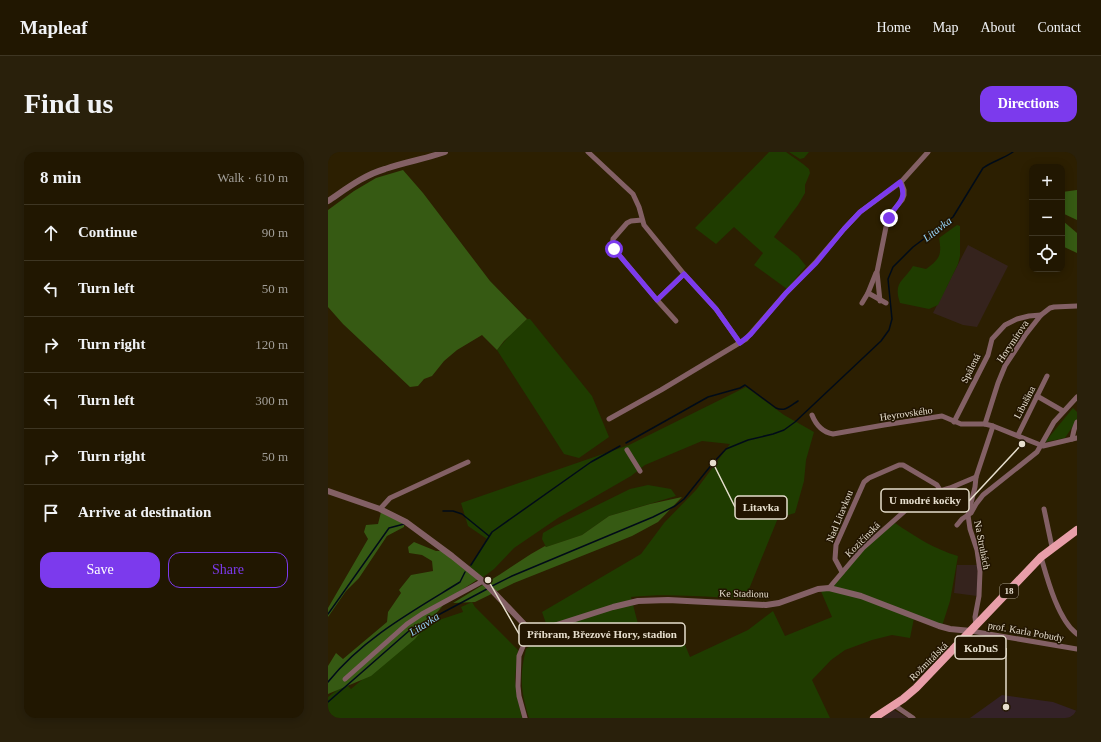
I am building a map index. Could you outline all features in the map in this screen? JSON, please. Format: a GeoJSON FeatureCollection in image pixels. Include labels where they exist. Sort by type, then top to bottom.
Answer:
{"type":"FeatureCollection","features":[{"type":"Feature","properties":{"kind":"main road","name":"Rožmitálská"},"geometry":{"type":"LineString","coordinates":[[874,718],[916,688],[1041,557],[1077,530]]}},
{"type":"Feature","properties":{"kind":"street"},"geometry":{"type":"LineString","coordinates":[[328,201],[363,178],[379,171],[426,159],[445,152]]}},
{"type":"Feature","properties":{"kind":"street"},"geometry":{"type":"LineString","coordinates":[[588,152],[634,194],[644,225],[684,274],[716,309],[740,343]]}},
{"type":"Feature","properties":{"kind":"street"},"geometry":{"type":"LineString","coordinates":[[609,419],[740,343],[751,334],[786,293],[816,263],[860,212],[900,182],[928,152]]}},
{"type":"Feature","properties":{"kind":"street"},"geometry":{"type":"LineString","coordinates":[[862,303],[877,272],[887,222],[891,213],[902,200],[904,195],[904,190],[900,182]]}},
{"type":"Feature","properties":{"kind":"street"},"geometry":{"type":"LineString","coordinates":[[642,220],[627,223],[613,239],[612,246],[676,321]]}},
{"type":"Feature","properties":{"kind":"street"},"geometry":{"type":"LineString","coordinates":[[877,272],[880,301]]}},
{"type":"Feature","properties":{"kind":"street"},"geometry":{"type":"LineString","coordinates":[[657,300],[684,274]]}},
{"type":"Feature","properties":{"kind":"street"},"geometry":{"type":"LineString","coordinates":[[868,293],[886,303]]}},
{"type":"Feature","properties":{"kind":"street"},"geometry":{"type":"LineString","coordinates":[[1042,315],[1050,308],[1077,306]]}},
{"type":"Feature","properties":{"kind":"street","name":"Spálená"},"geometry":{"type":"LineString","coordinates":[[954,422],[988,355],[992,339],[1005,325],[1017,319],[1042,315]]}},
{"type":"Feature","properties":{"kind":"street","name":"Horymírova"},"geometry":{"type":"LineString","coordinates":[[985,424],[1005,366],[1022,340],[1042,315]]}},
{"type":"Feature","properties":{"kind":"street","name":"Libušina"},"geometry":{"type":"LineString","coordinates":[[1018,435],[1047,376]]}},
{"type":"Feature","properties":{"kind":"street"},"geometry":{"type":"LineString","coordinates":[[1037,396],[1063,411]]}},
{"type":"Feature","properties":{"kind":"street","name":"Na Struhách"},"geometry":{"type":"LineString","coordinates":[[957,525],[971,513],[983,495],[1037,452],[1054,422],[1077,397]]}},
{"type":"Feature","properties":{"kind":"street","name":"Heyrovského"},"geometry":{"type":"LineString","coordinates":[[812,415],[821,429],[833,434],[884,424],[942,416],[961,424],[985,424],[993,426],[1040,445]]}},
{"type":"Feature","properties":{"kind":"street"},"geometry":{"type":"LineString","coordinates":[[1040,445],[1047,446],[1075,438],[1074,430],[1077,422]]}},
{"type":"Feature","properties":{"kind":"street","name":"Na Struhách"},"geometry":{"type":"LineString","coordinates":[[974,628],[979,596],[980,570],[977,550],[970,529],[968,515],[975,488],[976,477],[993,426]]}},
{"type":"Feature","properties":{"kind":"street"},"geometry":{"type":"LineString","coordinates":[[627,450],[640,471]]}},
{"type":"Feature","properties":{"kind":"street"},"geometry":{"type":"LineString","coordinates":[[380,509],[390,498],[468,462]]}},
{"type":"Feature","properties":{"kind":"street","name":"Nad Litavkou"},"geometry":{"type":"LineString","coordinates":[[842,572],[835,559],[836,545],[860,488],[864,482],[869,478],[899,465],[903,465],[937,485],[940,490]]}},
{"type":"Feature","properties":{"kind":"street","name":"Kozičínská"},"geometry":{"type":"LineString","coordinates":[[829,588],[863,548],[906,510],[924,498],[940,490],[950,488],[976,477]]}},
{"type":"Feature","properties":{"kind":"street"},"geometry":{"type":"LineString","coordinates":[[328,491],[380,509],[406,522],[484,582],[525,625],[535,630],[524,644],[519,656],[518,686],[525,718]]}},
{"type":"Feature","properties":{"kind":"street"},"geometry":{"type":"LineString","coordinates":[[1044,509],[1052,548]]}},
{"type":"Feature","properties":{"kind":"street"},"geometry":{"type":"LineString","coordinates":[[1041,557],[1050,588],[1056,601],[1070,628],[1077,634]]}},
{"type":"Feature","properties":{"kind":"street"},"geometry":{"type":"LineString","coordinates":[[345,679],[407,624],[422,614],[484,582]]}},
{"type":"Feature","properties":{"kind":"street","name":"Ke Stadionu"},"geometry":{"type":"LineString","coordinates":[[535,630],[541,630],[613,607],[638,601],[668,600],[766,605],[779,603],[818,589],[829,588],[861,596],[944,628],[974,628]]}},
{"type":"Feature","properties":{"kind":"street","name":"prof. Karla Pobudy"},"geometry":{"type":"LineString","coordinates":[[974,628],[1077,649]]}},
{"type":"Feature","properties":{"kind":"street"},"geometry":{"type":"LineString","coordinates":[[894,705],[913,718]]}},
{"type":"Feature","properties":{"kind":"shaded area"},"geometry":{"type":"Polygon","coordinates":[[[968,245],[1008,266],[977,327],[963,325],[933,313],[968,245]]]}},
{"type":"Feature","properties":{"kind":"shaded area"},"geometry":{"type":"Polygon","coordinates":[[[957,565],[978,565],[977,596],[954,593],[957,565]]]}},
{"type":"Feature","properties":{"kind":"shaded area"},"geometry":{"type":"Polygon","coordinates":[[[1002,695],[1053,702],[1077,711],[1077,718],[970,718],[1002,695]]]}},
{"type":"Feature","properties":{"kind":"shaded area"},"geometry":{"type":"Polygon","coordinates":[[[894,710],[908,718],[882,718],[894,710]]]}},
{"type":"Feature","properties":{"kind":"green space"},"geometry":{"type":"Polygon","coordinates":[[[769,152],[786,152],[809,169],[810,173],[805,185],[805,193],[774,237],[798,256],[806,266],[787,289],[754,265],[763,253],[734,227],[716,244],[695,228],[769,152]]]}},
{"type":"Feature","properties":{"kind":"green space"},"geometry":{"type":"Polygon","coordinates":[[[789,152],[809,152],[804,158],[800,159],[789,152]]]}},
{"type":"Feature","properties":{"kind":"green space"},"geometry":{"type":"Polygon","coordinates":[[[403,170],[423,193],[490,281],[527,319],[504,341],[497,350],[482,335],[457,350],[444,361],[432,376],[424,379],[418,386],[410,387],[343,324],[328,307],[328,210],[354,191],[376,178],[403,170]]]}},
{"type":"Feature","properties":{"kind":"green space"},"geometry":{"type":"Polygon","coordinates":[[[1077,190],[1077,220],[1065,214],[1065,192],[1077,190]]]}},
{"type":"Feature","properties":{"kind":"green space"},"geometry":{"type":"Polygon","coordinates":[[[1065,223],[1077,233],[1077,253],[1065,247],[1065,223]]]}},
{"type":"Feature","properties":{"kind":"green space"},"geometry":{"type":"Polygon","coordinates":[[[957,225],[960,226],[960,256],[958,264],[938,305],[929,309],[900,303],[898,286],[900,283],[913,266],[926,269],[937,259],[940,253],[939,238],[957,225]]]}},
{"type":"Feature","properties":{"kind":"green space"},"geometry":{"type":"Polygon","coordinates":[[[527,319],[530,319],[592,396],[609,437],[579,458],[564,454],[497,350],[527,319]]]}},
{"type":"Feature","properties":{"kind":"green space"},"geometry":{"type":"Polygon","coordinates":[[[746,387],[784,415],[814,432],[806,460],[804,481],[795,513],[778,518],[745,599],[674,595],[631,597],[638,624],[650,642],[679,630],[690,657],[748,630],[773,611],[785,636],[832,617],[820,589],[855,594],[914,618],[910,638],[892,635],[872,640],[845,650],[831,660],[812,680],[830,718],[529,718],[524,700],[522,668],[526,649],[549,632],[542,612],[641,554],[664,523],[696,490],[730,444],[702,441],[645,465],[631,476],[558,518],[514,548],[494,569],[482,578],[469,568],[487,539],[468,526],[461,503],[629,445],[746,387]]]}},
{"type":"Feature","properties":{"kind":"green space"},"geometry":{"type":"Polygon","coordinates":[[[1073,408],[1077,412],[1077,420],[1065,438],[1045,442],[1073,408]]]}},
{"type":"Feature","properties":{"kind":"green space"},"geometry":{"type":"Polygon","coordinates":[[[648,485],[671,489],[676,496],[609,516],[582,535],[546,547],[542,539],[543,533],[630,489],[648,485]]]}},
{"type":"Feature","properties":{"kind":"green space"},"geometry":{"type":"Polygon","coordinates":[[[682,497],[658,522],[632,536],[514,583],[475,602],[453,603],[545,546],[546,547],[582,535],[609,516],[650,504],[682,497]]]}},
{"type":"Feature","properties":{"kind":"green space"},"geometry":{"type":"Polygon","coordinates":[[[381,512],[404,518],[404,527],[387,536],[359,578],[346,591],[328,617],[328,608],[368,539],[364,532],[366,525],[378,524],[381,512]]]}},
{"type":"Feature","properties":{"kind":"green space"},"geometry":{"type":"Polygon","coordinates":[[[895,523],[933,546],[958,556],[950,601],[942,626],[830,588],[863,548],[895,523]]]}},
{"type":"Feature","properties":{"kind":"green space"},"geometry":{"type":"Polygon","coordinates":[[[414,542],[436,551],[445,551],[480,578],[449,598],[415,639],[371,676],[328,694],[328,666],[336,653],[343,659],[387,622],[388,612],[401,593],[399,590],[411,575],[433,571],[432,561],[422,555],[409,553],[408,547],[414,542]]]}},
{"type":"Feature","properties":{"kind":"green space"},"geometry":{"type":"Polygon","coordinates":[[[472,602],[475,607],[518,650],[515,678],[522,718],[328,718],[328,697],[342,686],[348,686],[351,689],[434,619],[436,621],[463,612],[461,607],[472,602]]]}},
{"type":"Feature","properties":{"kind":"waterway","name":"Litavka"},"geometry":{"type":"LineString","coordinates":[[490,587],[512,576],[653,517],[675,506],[684,499],[726,449],[748,440],[784,430],[795,422],[881,341],[889,330],[892,319],[888,279],[893,267],[913,247],[953,217],[983,168],[1013,152]]}},
{"type":"Feature","properties":{"kind":"waterway"},"geometry":{"type":"LineString","coordinates":[[626,443],[708,397],[740,388],[745,385],[779,409],[787,408],[798,401]]}},
{"type":"Feature","properties":{"kind":"waterway"},"geometry":{"type":"LineString","coordinates":[[471,565],[492,532],[591,462],[620,446]]}},
{"type":"Feature","properties":{"kind":"waterway"},"geometry":{"type":"LineString","coordinates":[[443,511],[453,511],[462,514],[489,536]]}},
{"type":"Feature","properties":{"kind":"waterway"},"geometry":{"type":"LineString","coordinates":[[328,614],[389,528],[404,524]]}},
{"type":"Feature","properties":{"kind":"waterway"},"geometry":{"type":"LineString","coordinates":[[328,682],[342,666],[373,639],[390,626],[460,582],[465,572]]}},
{"type":"Feature","properties":{"kind":"waterway","name":"Litavka"},"geometry":{"type":"LineString","coordinates":[[328,702],[410,630],[487,589]]}},
{"type":"Feature","properties":{"kind":"place","name":"U modré kočky"},"geometry":{"type":"Point","coordinates":[1022,444]}},
{"type":"Feature","properties":{"kind":"place","name":"Litavka"},"geometry":{"type":"Point","coordinates":[713,463]}},
{"type":"Feature","properties":{"kind":"place","name":"Příbram, Březové Hory, stadion"},"geometry":{"type":"Point","coordinates":[488,580]}},
{"type":"Feature","properties":{"kind":"place","name":"KoDuS"},"geometry":{"type":"Point","coordinates":[1006,707]}},
{"type":"Feature","properties":{"kind":"route"},"geometry":{"type":"LineString","coordinates":[[614,249],[657,300],[684,274],[716,309],[740,343],[751,334],[786,293],[816,263],[860,212],[900,182],[904,190],[904,195],[889,218]]}}]}
